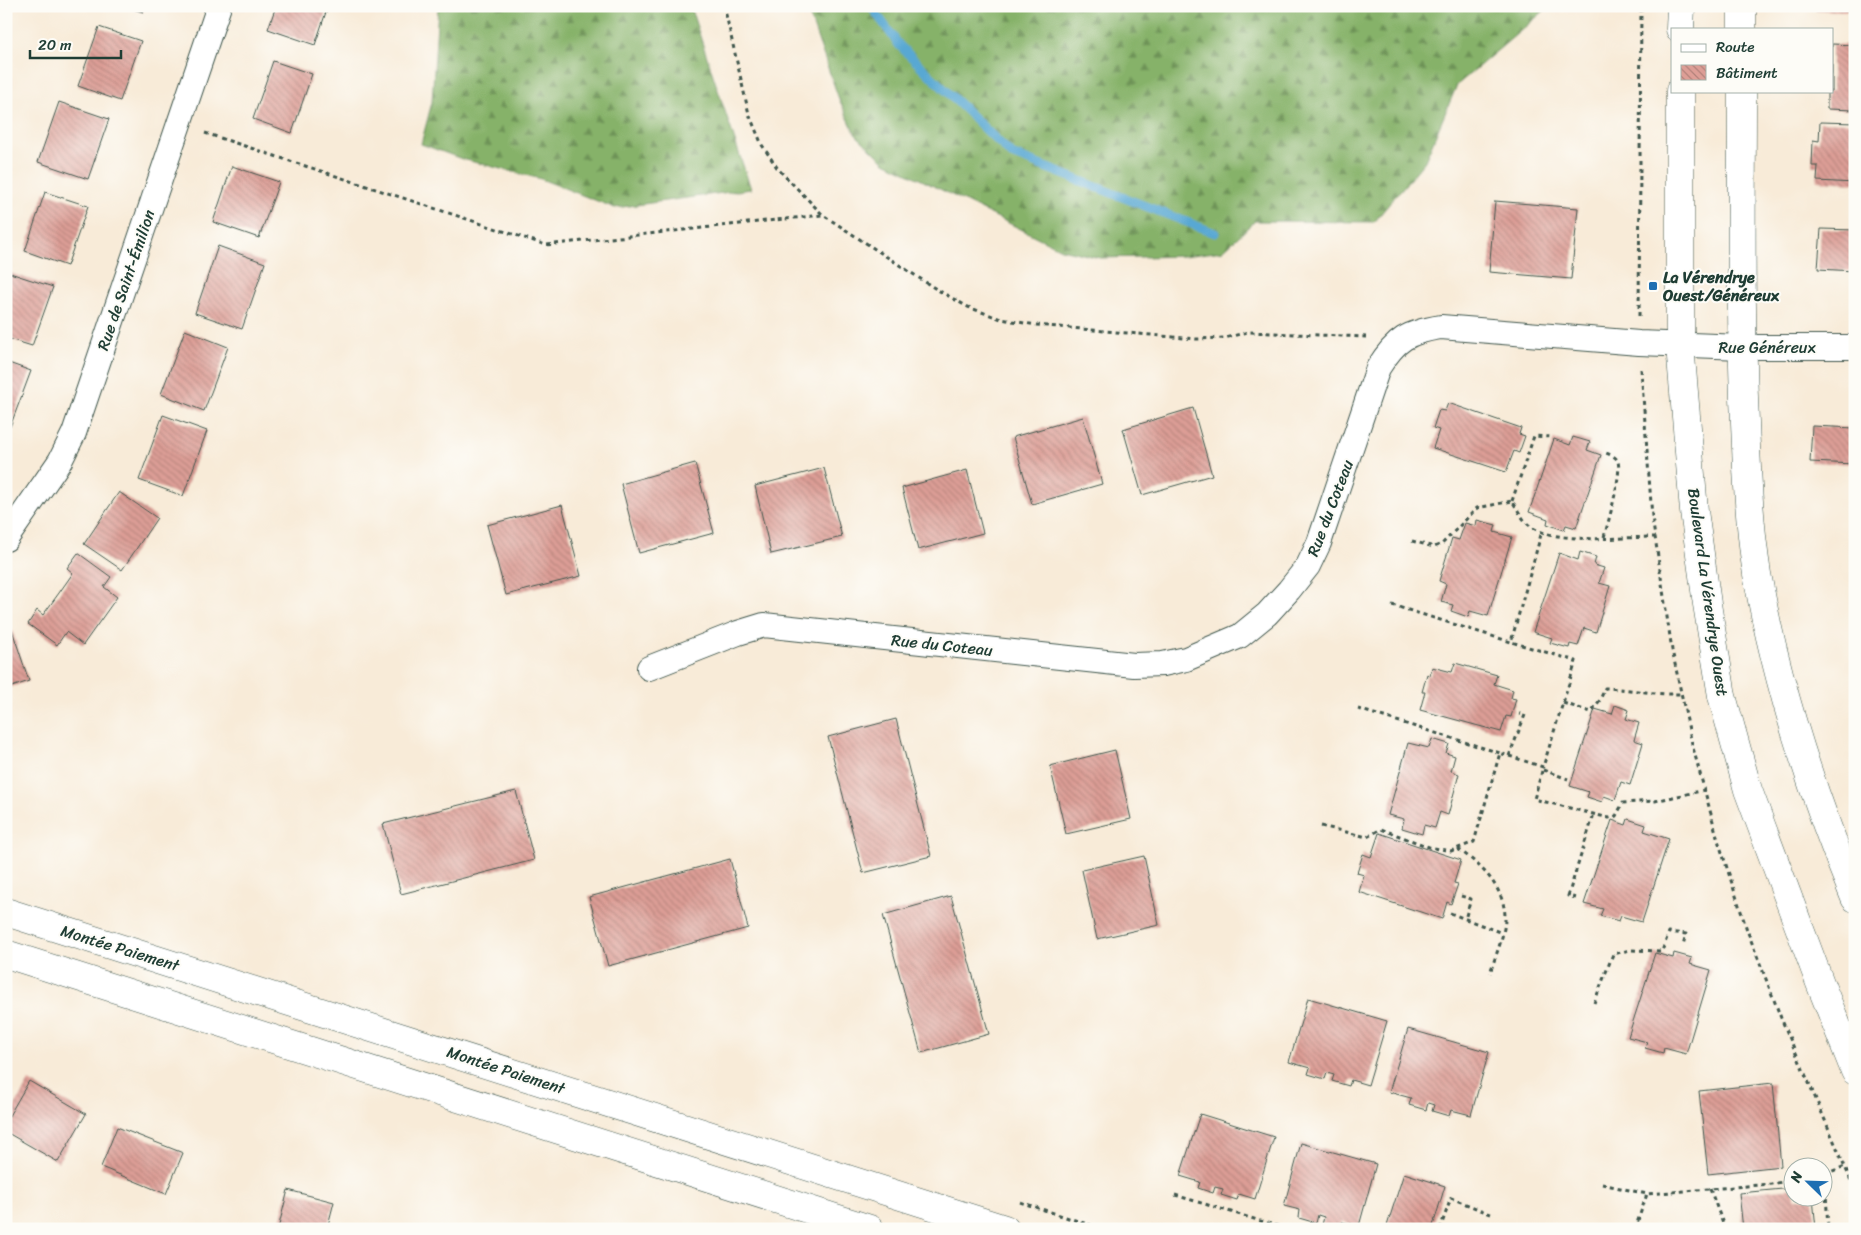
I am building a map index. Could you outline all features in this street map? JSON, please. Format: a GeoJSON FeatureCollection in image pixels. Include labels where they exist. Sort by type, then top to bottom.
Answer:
{"type":"FeatureCollection","features":[{"type":"Feature","properties":{"kind":"main road"},"geometry":{"type":"LineString","coordinates":[[1680,6],[1680,28]]}},
{"type":"Feature","properties":{"kind":"main road"},"geometry":{"type":"LineString","coordinates":[[1742,6],[1742,28]]}},
{"type":"Feature","properties":{"kind":"main road","name":"Boulevard La Vérendrye Ouest"},"geometry":{"type":"LineString","coordinates":[[1680,92],[1680,345],[1694,511],[1722,696],[1748,790],[1820,984],[1855,1071]]}},
{"type":"Feature","properties":{"kind":"main road"},"geometry":{"type":"LineString","coordinates":[[1742,92],[1742,347],[1748,487],[1757,572],[1776,668],[1803,761],[1834,848],[1855,898]]}},
{"type":"Feature","properties":{"kind":"main road","name":"Montée Paiement"},"geometry":{"type":"LineString","coordinates":[[6,912],[1005,1229]]}},
{"type":"Feature","properties":{"kind":"main road"},"geometry":{"type":"LineString","coordinates":[[6,954],[870,1229]]}},
{"type":"Feature","properties":{"kind":"street","name":"Rue de Saint-Émilion"},"geometry":{"type":"LineString","coordinates":[[6,539],[60,461],[74,433],[219,6]]}},
{"type":"Feature","properties":{"kind":"street","name":"Rue du Coteau"},"geometry":{"type":"LineString","coordinates":[[649,668],[738,633],[764,625],[1134,665],[1163,664],[1178,661],[1214,649],[1240,636],[1267,614],[1308,566],[1333,505],[1378,368],[1387,354],[1402,338],[1421,330],[1441,327],[1680,345]]}},
{"type":"Feature","properties":{"kind":"street","name":"Rue Généreux"},"geometry":{"type":"LineString","coordinates":[[1680,345],[1855,347]]}},
{"type":"Feature","properties":{"kind":"path"},"geometry":{"type":"LineString","coordinates":[[724,6],[748,114],[762,145],[778,169],[823,214],[936,289],[968,307],[1001,319],[1087,331],[1196,339],[1225,338],[1248,332],[1402,338]]}},
{"type":"Feature","properties":{"kind":"path"},"geometry":{"type":"LineString","coordinates":[[1639,343],[1641,6]]}},
{"type":"Feature","properties":{"kind":"path"},"geometry":{"type":"LineString","coordinates":[[179,125],[546,245],[823,214]]}},
{"type":"Feature","properties":{"kind":"path"},"geometry":{"type":"LineString","coordinates":[[1512,501],[1534,436],[1552,436]]}},
{"type":"Feature","properties":{"kind":"path"},"geometry":{"type":"LineString","coordinates":[[1604,537],[1614,499],[1619,463],[1615,457],[1606,453]]}},
{"type":"Feature","properties":{"kind":"path"},"geometry":{"type":"LineString","coordinates":[[1512,501],[1529,525],[1554,536],[1656,537]]}},
{"type":"Feature","properties":{"kind":"path"},"geometry":{"type":"LineString","coordinates":[[1412,541],[1434,548],[1442,544],[1477,508],[1512,501]]}},
{"type":"Feature","properties":{"kind":"path"},"geometry":{"type":"LineString","coordinates":[[1511,642],[1542,531]]}},
{"type":"Feature","properties":{"kind":"path"},"geometry":{"type":"LineString","coordinates":[[1392,605],[1576,661],[1534,799],[1609,818],[1616,816],[1623,803],[1655,801],[1704,790]]}},
{"type":"Feature","properties":{"kind":"path"},"geometry":{"type":"LineString","coordinates":[[1564,703],[1591,712],[1600,700],[1605,688],[1622,688],[1648,693],[1681,694]]}},
{"type":"Feature","properties":{"kind":"path"},"geometry":{"type":"LineString","coordinates":[[1358,709],[1500,753],[1568,779]]}},
{"type":"Feature","properties":{"kind":"path"},"geometry":{"type":"LineString","coordinates":[[1508,756],[1525,715],[1519,714]]}},
{"type":"Feature","properties":{"kind":"path"},"geometry":{"type":"LineString","coordinates":[[1322,826],[1367,837],[1381,828],[1429,847],[1451,851],[1474,842],[1500,753]]}},
{"type":"Feature","properties":{"kind":"path"},"geometry":{"type":"LineString","coordinates":[[1576,898],[1568,896],[1594,814]]}},
{"type":"Feature","properties":{"kind":"path"},"geometry":{"type":"LineString","coordinates":[[1458,848],[1478,863],[1500,893],[1506,917],[1490,973]]}},
{"type":"Feature","properties":{"kind":"path"},"geometry":{"type":"LineString","coordinates":[[1461,896],[1471,899],[1465,919]]}},
{"type":"Feature","properties":{"kind":"path"},"geometry":{"type":"LineString","coordinates":[[1450,913],[1502,933]]}},
{"type":"Feature","properties":{"kind":"path"},"geometry":{"type":"LineString","coordinates":[[1594,1003],[1613,954],[1630,950],[1662,951],[1668,932],[1686,934],[1683,946]]}},
{"type":"Feature","properties":{"kind":"path"},"geometry":{"type":"LineString","coordinates":[[1834,1170],[1845,1166]]}},
{"type":"Feature","properties":{"kind":"path"},"geometry":{"type":"LineString","coordinates":[[1602,1184],[1647,1194],[1784,1182]]}},
{"type":"Feature","properties":{"kind":"path"},"geometry":{"type":"LineString","coordinates":[[1710,1188],[1725,1229]]}},
{"type":"Feature","properties":{"kind":"path"},"geometry":{"type":"LineString","coordinates":[[1635,1229],[1647,1194]]}},
{"type":"Feature","properties":{"kind":"path"},"geometry":{"type":"LineString","coordinates":[[1175,1195],[1287,1229]]}},
{"type":"Feature","properties":{"kind":"path"},"geometry":{"type":"LineString","coordinates":[[1440,1229],[1451,1198],[1493,1214]]}},
{"type":"Feature","properties":{"kind":"path"},"geometry":{"type":"LineString","coordinates":[[1826,1208],[1828,1229]]}},
{"type":"Feature","properties":{"kind":"green space"},"geometry":{"type":"Polygon","coordinates":[[[438,6],[690,6],[751,189],[615,208],[541,179],[462,159],[421,144],[432,102],[438,6]]]}},
{"type":"Feature","properties":{"kind":"green space"},"geometry":{"type":"Polygon","coordinates":[[[806,6],[1546,6],[1545,10],[1457,85],[1425,161],[1374,222],[1255,221],[1223,251],[1184,256],[1100,258],[1061,249],[885,162],[856,135],[839,99],[806,6]]]}},
{"type":"Feature","properties":{"kind":"building"},"geometry":{"type":"Polygon","coordinates":[[[123,6],[145,6],[143,12],[123,6]]]}},
{"type":"Feature","properties":{"kind":"building"},"geometry":{"type":"Polygon","coordinates":[[[276,6],[328,6],[315,45],[268,29],[276,6]]]}},
{"type":"Feature","properties":{"kind":"building"},"geometry":{"type":"Polygon","coordinates":[[[1816,6],[1855,6],[1855,11],[1815,10],[1816,6]]]}},
{"type":"Feature","properties":{"kind":"building"},"geometry":{"type":"Polygon","coordinates":[[[99,27],[141,41],[120,101],[78,86],[99,27]]]}},
{"type":"Feature","properties":{"kind":"building"},"geometry":{"type":"Polygon","coordinates":[[[1834,44],[1855,45],[1855,110],[1827,109],[1827,92],[1834,92],[1834,44]]]}},
{"type":"Feature","properties":{"kind":"building"},"geometry":{"type":"Polygon","coordinates":[[[273,61],[312,74],[292,133],[253,119],[273,61]]]}},
{"type":"Feature","properties":{"kind":"building"},"geometry":{"type":"Polygon","coordinates":[[[59,102],[109,119],[88,179],[38,162],[59,102]]]}},
{"type":"Feature","properties":{"kind":"building"},"geometry":{"type":"Polygon","coordinates":[[[1820,122],[1855,123],[1855,183],[1817,181],[1818,166],[1812,166],[1813,140],[1819,141],[1820,122]]]}},
{"type":"Feature","properties":{"kind":"building"},"geometry":{"type":"Polygon","coordinates":[[[232,166],[279,182],[259,238],[213,222],[232,166]]]}},
{"type":"Feature","properties":{"kind":"building"},"geometry":{"type":"Polygon","coordinates":[[[45,192],[88,206],[67,266],[25,251],[45,192]]]}},
{"type":"Feature","properties":{"kind":"building"},"geometry":{"type":"Polygon","coordinates":[[[1495,201],[1578,208],[1571,279],[1489,272],[1495,201]]]}},
{"type":"Feature","properties":{"kind":"building"},"geometry":{"type":"Polygon","coordinates":[[[1821,229],[1855,230],[1855,271],[1818,269],[1821,229]]]}},
{"type":"Feature","properties":{"kind":"building"},"geometry":{"type":"Polygon","coordinates":[[[218,246],[265,263],[242,329],[195,313],[218,246]]]}},
{"type":"Feature","properties":{"kind":"building"},"geometry":{"type":"Polygon","coordinates":[[[10,273],[53,287],[32,346],[6,338],[6,285],[10,273]]]}},
{"type":"Feature","properties":{"kind":"building"},"geometry":{"type":"Polygon","coordinates":[[[185,330],[228,347],[204,411],[161,394],[185,330]]]}},
{"type":"Feature","properties":{"kind":"building"},"geometry":{"type":"Polygon","coordinates":[[[6,362],[31,371],[10,427],[6,426],[6,362]]]}},
{"type":"Feature","properties":{"kind":"building"},"geometry":{"type":"Polygon","coordinates":[[[1448,403],[1521,428],[1519,434],[1525,436],[1519,453],[1514,451],[1506,472],[1433,448],[1439,430],[1433,428],[1439,410],[1445,411],[1448,403]]]}},
{"type":"Feature","properties":{"kind":"building"},"geometry":{"type":"Polygon","coordinates":[[[1193,408],[1212,475],[1142,495],[1123,429],[1193,408]]]}},
{"type":"Feature","properties":{"kind":"building"},"geometry":{"type":"Polygon","coordinates":[[[163,415],[207,431],[183,496],[139,480],[163,415]]]}},
{"type":"Feature","properties":{"kind":"building"},"geometry":{"type":"Polygon","coordinates":[[[1083,417],[1102,484],[1032,504],[1013,437],[1083,417]]]}},
{"type":"Feature","properties":{"kind":"building"},"geometry":{"type":"Polygon","coordinates":[[[1812,426],[1855,428],[1855,464],[1810,462],[1812,426]]]}},
{"type":"Feature","properties":{"kind":"building"},"geometry":{"type":"Polygon","coordinates":[[[1573,437],[1590,442],[1587,450],[1601,455],[1576,528],[1566,525],[1564,530],[1547,524],[1548,519],[1529,512],[1554,439],[1570,445],[1573,437]]]}},
{"type":"Feature","properties":{"kind":"building"},"geometry":{"type":"Polygon","coordinates":[[[695,463],[714,533],[639,553],[621,484],[695,463]]]}},
{"type":"Feature","properties":{"kind":"building"},"geometry":{"type":"Polygon","coordinates":[[[824,468],[842,537],[771,554],[755,486],[824,468]]]}},
{"type":"Feature","properties":{"kind":"building"},"geometry":{"type":"Polygon","coordinates":[[[967,470],[983,533],[918,550],[902,488],[967,470]]]}},
{"type":"Feature","properties":{"kind":"building"},"geometry":{"type":"Polygon","coordinates":[[[119,492],[157,518],[122,570],[84,544],[119,492]]]}},
{"type":"Feature","properties":{"kind":"building"},"geometry":{"type":"Polygon","coordinates":[[[562,505],[581,576],[506,595],[487,525],[562,505]]]}},
{"type":"Feature","properties":{"kind":"building"},"geometry":{"type":"Polygon","coordinates":[[[1477,520],[1496,525],[1494,532],[1512,537],[1488,616],[1470,611],[1468,617],[1451,611],[1453,605],[1441,602],[1446,584],[1439,581],[1452,538],[1459,540],[1465,523],[1476,526],[1477,520]]]}},
{"type":"Feature","properties":{"kind":"building"},"geometry":{"type":"Polygon","coordinates":[[[1580,552],[1596,557],[1594,565],[1604,568],[1599,583],[1610,586],[1596,632],[1584,628],[1578,646],[1570,644],[1569,648],[1550,643],[1552,638],[1533,632],[1559,553],[1578,560],[1580,552]]]}},
{"type":"Feature","properties":{"kind":"building"},"geometry":{"type":"Polygon","coordinates":[[[78,553],[111,577],[104,587],[117,597],[83,645],[66,632],[57,645],[28,624],[37,610],[43,615],[59,593],[73,573],[67,568],[78,553]]]}},
{"type":"Feature","properties":{"kind":"building"},"geometry":{"type":"Polygon","coordinates":[[[12,630],[29,681],[6,689],[6,632],[12,630]]]}},
{"type":"Feature","properties":{"kind":"building"},"geometry":{"type":"Polygon","coordinates":[[[1455,663],[1497,675],[1494,684],[1513,690],[1511,698],[1516,699],[1511,717],[1506,716],[1501,732],[1420,710],[1427,674],[1430,676],[1432,667],[1452,672],[1455,663]]]}},
{"type":"Feature","properties":{"kind":"building"},"geometry":{"type":"Polygon","coordinates":[[[1615,705],[1629,710],[1626,719],[1639,723],[1634,740],[1643,743],[1630,785],[1621,782],[1615,800],[1604,796],[1602,802],[1587,797],[1589,792],[1570,786],[1595,709],[1612,714],[1615,705]]]}},
{"type":"Feature","properties":{"kind":"building"},"geometry":{"type":"Polygon","coordinates":[[[896,719],[931,856],[863,873],[828,737],[896,719]]]}},
{"type":"Feature","properties":{"kind":"building"},"geometry":{"type":"Polygon","coordinates":[[[1432,739],[1449,744],[1446,753],[1455,756],[1451,771],[1459,774],[1448,815],[1440,812],[1435,828],[1424,825],[1422,834],[1402,828],[1404,819],[1388,815],[1408,743],[1429,748],[1432,739]]]}},
{"type":"Feature","properties":{"kind":"building"},"geometry":{"type":"Polygon","coordinates":[[[1115,750],[1131,819],[1066,834],[1050,766],[1115,750]]]}},
{"type":"Feature","properties":{"kind":"building"},"geometry":{"type":"Polygon","coordinates":[[[516,791],[534,860],[401,894],[383,824],[516,791]]]}},
{"type":"Feature","properties":{"kind":"building"},"geometry":{"type":"Polygon","coordinates":[[[1628,819],[1646,825],[1644,831],[1669,839],[1642,922],[1621,916],[1619,921],[1600,916],[1603,909],[1584,904],[1612,820],[1626,825],[1628,819]]]}},
{"type":"Feature","properties":{"kind":"building"},"geometry":{"type":"Polygon","coordinates":[[[1379,833],[1461,860],[1454,883],[1458,884],[1451,904],[1447,902],[1442,919],[1359,892],[1364,875],[1357,873],[1363,854],[1371,857],[1379,833]]]}},
{"type":"Feature","properties":{"kind":"building"},"geometry":{"type":"Polygon","coordinates":[[[1144,856],[1159,925],[1097,939],[1082,870],[1144,856]]]}},
{"type":"Feature","properties":{"kind":"building"},"geometry":{"type":"Polygon","coordinates":[[[730,859],[748,928],[608,966],[589,897],[730,859]]]}},
{"type":"Feature","properties":{"kind":"building"},"geometry":{"type":"Polygon","coordinates":[[[951,896],[989,1034],[921,1053],[883,915],[951,896]]]}},
{"type":"Feature","properties":{"kind":"building"},"geometry":{"type":"Polygon","coordinates":[[[1655,953],[1673,958],[1674,953],[1692,958],[1690,964],[1711,970],[1686,1054],[1664,1048],[1663,1053],[1645,1048],[1647,1042],[1628,1037],[1655,953]]]}},
{"type":"Feature","properties":{"kind":"building"},"geometry":{"type":"Polygon","coordinates":[[[1308,998],[1387,1021],[1368,1085],[1351,1080],[1349,1086],[1332,1081],[1334,1075],[1327,1073],[1325,1079],[1308,1074],[1310,1068],[1289,1062],[1308,998]]]}},
{"type":"Feature","properties":{"kind":"building"},"geometry":{"type":"Polygon","coordinates":[[[1408,1029],[1489,1052],[1471,1115],[1451,1110],[1449,1116],[1432,1111],[1434,1105],[1428,1103],[1426,1110],[1409,1105],[1411,1098],[1389,1092],[1408,1029]]]}},
{"type":"Feature","properties":{"kind":"building"},"geometry":{"type":"Polygon","coordinates":[[[29,1081],[86,1114],[58,1162],[6,1132],[6,1121],[29,1081]]]}},
{"type":"Feature","properties":{"kind":"building"},"geometry":{"type":"Polygon","coordinates":[[[1773,1083],[1781,1166],[1708,1174],[1699,1091],[1773,1083]]]}},
{"type":"Feature","properties":{"kind":"building"},"geometry":{"type":"Polygon","coordinates":[[[1200,1114],[1274,1137],[1255,1199],[1239,1194],[1237,1200],[1221,1195],[1223,1189],[1215,1187],[1213,1193],[1198,1188],[1200,1182],[1180,1176],[1200,1114]]]}},
{"type":"Feature","properties":{"kind":"building"},"geometry":{"type":"Polygon","coordinates":[[[117,1127],[183,1153],[166,1194],[101,1167],[117,1127]]]}},
{"type":"Feature","properties":{"kind":"building"},"geometry":{"type":"Polygon","coordinates":[[[1301,1143],[1376,1164],[1359,1226],[1342,1222],[1340,1229],[1337,1229],[1322,1225],[1324,1217],[1318,1215],[1316,1223],[1299,1218],[1300,1210],[1284,1206],[1301,1143]]]}},
{"type":"Feature","properties":{"kind":"building"},"geometry":{"type":"Polygon","coordinates":[[[1404,1173],[1445,1186],[1432,1229],[1386,1229],[1404,1173]]]}},
{"type":"Feature","properties":{"kind":"building"},"geometry":{"type":"Polygon","coordinates":[[[1784,1189],[1784,1208],[1814,1208],[1816,1229],[1743,1229],[1739,1193],[1784,1189]]]}},
{"type":"Feature","properties":{"kind":"building"},"geometry":{"type":"Polygon","coordinates":[[[288,1190],[334,1202],[327,1229],[278,1229],[288,1190]]]}},
{"type":"Feature","properties":{"kind":"waterway"},"geometry":{"type":"LineString","coordinates":[[871,6],[899,45],[1011,154],[1215,233]]}},
{"type":"Feature","properties":{"kind":"place","name":"La Vérendrye Ouest/Généreux"},"geometry":{"type":"Point","coordinates":[1653,286]}}]}
